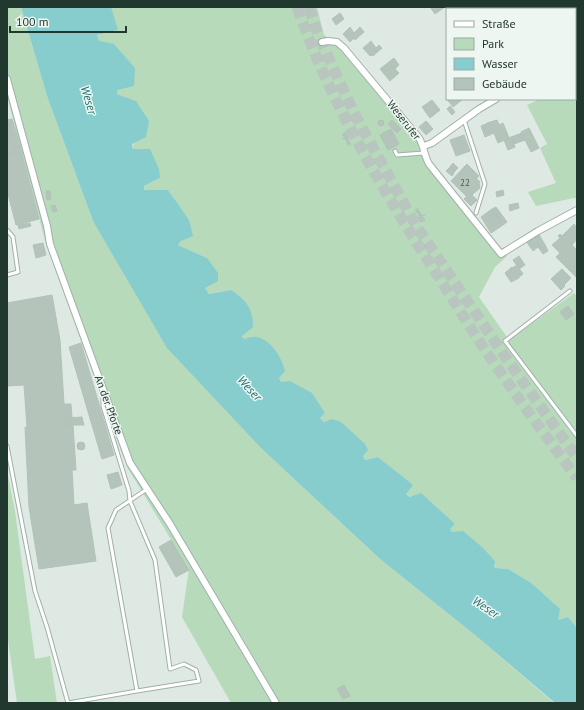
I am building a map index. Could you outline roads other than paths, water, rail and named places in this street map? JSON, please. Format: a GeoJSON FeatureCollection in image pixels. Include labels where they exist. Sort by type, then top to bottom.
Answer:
{"type":"FeatureCollection","features":[{"type":"Feature","properties":{"kind":"street","name":"Weserufer"},"geometry":{"type":"LineString","coordinates":[[322,42],[337,42],[344,48],[419,138],[424,149],[425,157],[429,164],[501,254],[538,231],[577,210]]}},
{"type":"Feature","properties":{"kind":"street","name":"An der Pforte"},"geometry":{"type":"LineString","coordinates":[[7,79],[47,226],[50,244],[130,463],[174,531],[276,703]]}},
{"type":"Feature","properties":{"kind":"street"},"geometry":{"type":"LineString","coordinates":[[424,149],[479,109],[494,100]]}},
{"type":"Feature","properties":{"kind":"lane"},"geometry":{"type":"LineString","coordinates":[[464,120],[485,184],[476,213]]}},
{"type":"Feature","properties":{"kind":"lane"},"geometry":{"type":"LineString","coordinates":[[395,151],[397,155],[424,149]]}},
{"type":"Feature","properties":{"kind":"lane"},"geometry":{"type":"LineString","coordinates":[[7,230],[13,237],[18,272],[7,275]]}},
{"type":"Feature","properties":{"kind":"lane"},"geometry":{"type":"LineString","coordinates":[[500,344],[570,292]]}},
{"type":"Feature","properties":{"kind":"lane"},"geometry":{"type":"LineString","coordinates":[[505,341],[577,436]]}},
{"type":"Feature","properties":{"kind":"lane"},"geometry":{"type":"LineString","coordinates":[[7,446],[35,591],[47,627],[68,703],[200,682],[196,670],[184,664],[170,669],[155,560],[130,501],[103,406],[103,390]]}},
{"type":"Feature","properties":{"kind":"lane"},"geometry":{"type":"LineString","coordinates":[[137,691],[108,528],[116,510],[148,489]]}},
{"type":"Feature","properties":{"kind":"water","name":"Weser"},"geometry":{"type":"Polygon","coordinates":[[[21,7],[111,7],[118,30],[97,35],[99,41],[114,44],[135,68],[134,86],[117,90],[117,94],[136,101],[149,121],[146,137],[132,144],[133,149],[150,149],[159,169],[160,178],[144,186],[144,190],[168,190],[189,220],[193,236],[181,241],[178,245],[207,258],[218,273],[218,281],[205,288],[209,294],[231,290],[241,297],[248,305],[253,320],[253,327],[242,336],[244,339],[256,337],[271,345],[281,360],[285,371],[279,378],[281,382],[290,381],[312,393],[325,413],[320,418],[324,422],[332,419],[341,422],[365,444],[368,450],[363,456],[365,460],[378,457],[413,485],[406,494],[410,497],[421,493],[455,524],[450,529],[452,532],[463,531],[482,547],[495,561],[494,566],[496,568],[508,569],[530,582],[560,609],[558,620],[568,617],[577,628],[577,703],[555,703],[475,635],[380,559],[262,449],[167,348],[93,221],[47,96],[21,7]]]}},
{"type":"Feature","properties":{"kind":"tunnel"},"geometry":{"type":"LineString","coordinates":[[297,7],[342,113],[379,181],[485,350],[523,405],[577,478]]}},
{"type":"Feature","properties":{"kind":"tunnel"},"geometry":{"type":"LineString","coordinates":[[309,7],[319,37],[355,115],[417,227],[502,352],[577,458]]}}]}
